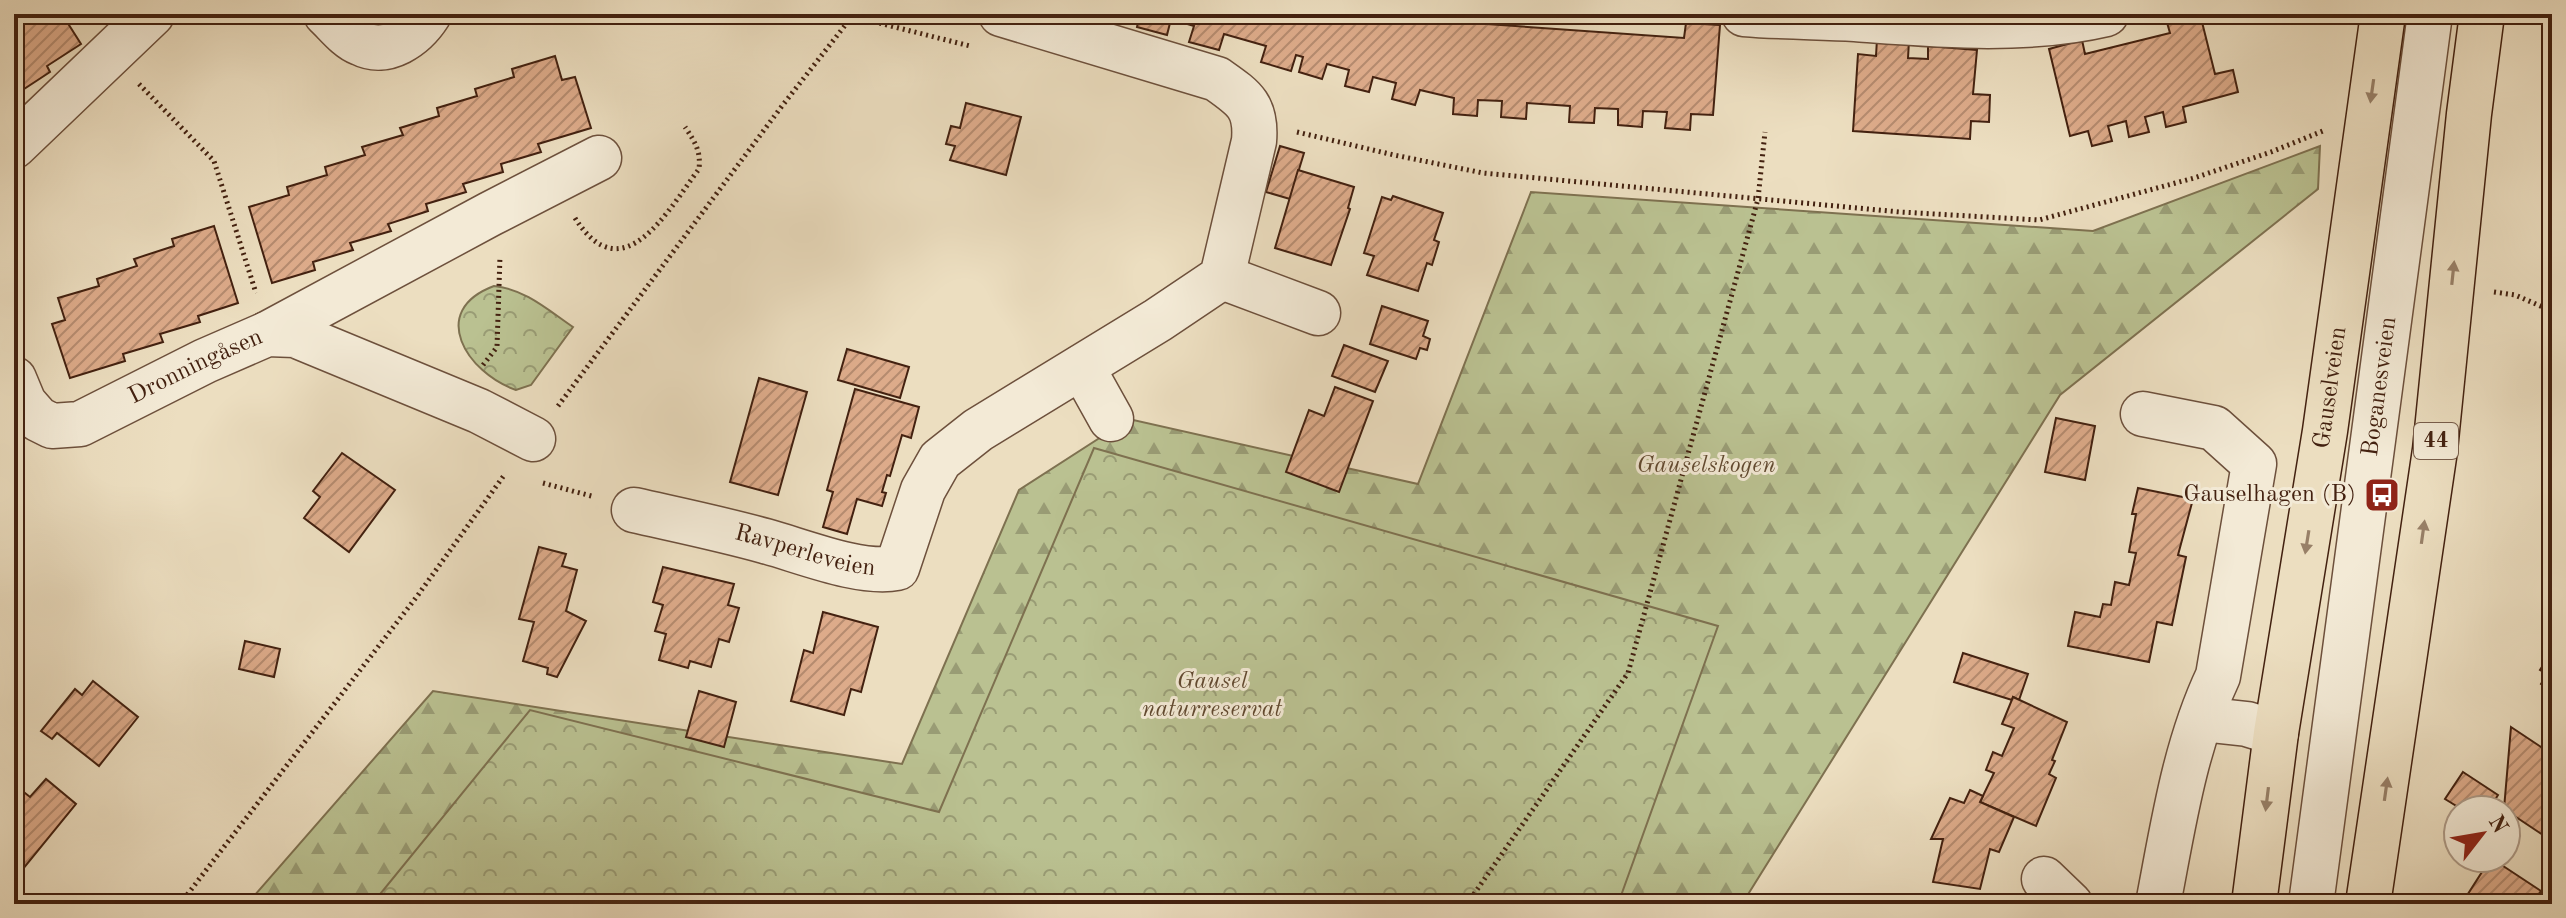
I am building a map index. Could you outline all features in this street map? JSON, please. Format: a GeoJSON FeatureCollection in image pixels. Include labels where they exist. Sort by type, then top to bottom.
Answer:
{"type":"FeatureCollection","features":[{"type":"Feature","properties":{"kind":"main road","name":"Gauselveien"},"geometry":{"type":"LineString","coordinates":[[2254,904],[2276,733],[2325,431],[2383,14]]}},
{"type":"Feature","properties":{"kind":"main road","name":"44"},"geometry":{"type":"LineString","coordinates":[[2368,904],[2435,450],[2482,14]]}},
{"type":"Feature","properties":{"kind":"street"},"geometry":{"type":"LineString","coordinates":[[14,146],[152,14]]}},
{"type":"Feature","properties":{"kind":"street"},"geometry":{"type":"LineString","coordinates":[[326,14],[360,44],[384,47],[403,40],[421,27],[429,14]]}},
{"type":"Feature","properties":{"kind":"street"},"geometry":{"type":"LineString","coordinates":[[1744,14],[2002,25],[2074,22],[2106,14]]}},
{"type":"Feature","properties":{"kind":"street","name":"Boganesveien"},"geometry":{"type":"LineString","coordinates":[[2311,904],[2430,14]]}},
{"type":"Feature","properties":{"kind":"street"},"geometry":{"type":"LineString","coordinates":[[989,31],[1217,79],[1240,95],[1255,119],[1254,141],[1222,277],[1318,313]]}},
{"type":"Feature","properties":{"kind":"street"},"geometry":{"type":"LineString","coordinates":[[267,334],[599,158]]}},
{"type":"Feature","properties":{"kind":"street","name":"Ravperleveien"},"geometry":{"type":"LineString","coordinates":[[634,510],[883,571],[897,568],[923,490],[940,460],[978,430],[1222,277]]}},
{"type":"Feature","properties":{"kind":"street","name":"Dronningåsen"},"geometry":{"type":"LineString","coordinates":[[14,379],[30,413],[38,419],[52,426],[80,424],[205,361],[267,334],[295,335],[457,402],[534,460]]}},
{"type":"Feature","properties":{"kind":"street"},"geometry":{"type":"LineString","coordinates":[[1082,367],[1111,419]]}},
{"type":"Feature","properties":{"kind":"street"},"geometry":{"type":"LineString","coordinates":[[2143,414],[2214,428],[2254,464],[2218,676],[2187,758],[2158,904]]}},
{"type":"Feature","properties":{"kind":"street"},"geometry":{"type":"LineString","coordinates":[[2201,719],[2247,724],[2276,733]]}},
{"type":"Feature","properties":{"kind":"path"},"geometry":{"type":"LineString","coordinates":[[864,14],[879,23],[989,31]]}},
{"type":"Feature","properties":{"kind":"path"},"geometry":{"type":"LineString","coordinates":[[111,54],[214,161],[267,334]]}},
{"type":"Feature","properties":{"kind":"path"},"geometry":{"type":"LineString","coordinates":[[1255,119],[1394,155],[1483,173],[1900,212],[2039,220],[2194,178],[2325,130]]}},
{"type":"Feature","properties":{"kind":"path"},"geometry":{"type":"LineString","coordinates":[[553,183],[591,240],[622,248],[633,246],[646,238],[699,169],[700,157],[696,144],[685,127]]}},
{"type":"Feature","properties":{"kind":"path"},"geometry":{"type":"LineString","coordinates":[[1467,904],[1628,673],[1758,199],[1765,132]]}},
{"type":"Feature","properties":{"kind":"path"},"geometry":{"type":"LineString","coordinates":[[457,402],[497,347],[500,232],[490,214]]}},
{"type":"Feature","properties":{"kind":"path"},"geometry":{"type":"LineString","coordinates":[[2515,295],[2552,311]]}},
{"type":"Feature","properties":{"kind":"path"},"geometry":{"type":"LineString","coordinates":[[534,460],[603,499],[634,510]]}},
{"type":"Feature","properties":{"kind":"green space","name":"Gauselskogen"},"geometry":{"type":"Polygon","coordinates":[[[2320,146],[2318,189],[2060,395],[1742,904],[247,904],[433,691],[902,764],[1019,490],[1129,419],[1418,484],[1531,192],[2093,231],[2320,146]]]}},
{"type":"Feature","properties":{"kind":"green space"},"geometry":{"type":"Polygon","coordinates":[[[494,286],[526,296],[573,327],[531,385],[516,390],[482,370],[462,341],[459,325],[462,310],[474,297],[494,286]]]}},
{"type":"Feature","properties":{"kind":"green space","name":"Gausel naturreservat"},"geometry":{"type":"Polygon","coordinates":[[[1094,448],[1718,626],[1618,904],[372,904],[530,710],[939,812],[1094,448]]]}},
{"type":"Feature","properties":{"kind":"building"},"geometry":{"type":"Polygon","coordinates":[[[14,14],[62,14],[81,44],[47,66],[50,72],[15,95],[20,101],[14,105],[14,14]]]}},
{"type":"Feature","properties":{"kind":"building"},"geometry":{"type":"Polygon","coordinates":[[[1140,14],[1428,14],[1458,22],[1684,38],[1686,23],[1720,25],[1713,115],[1691,114],[1690,130],[1665,128],[1667,112],[1643,111],[1642,127],[1618,125],[1618,109],[1595,108],[1594,123],[1569,122],[1570,106],[1527,103],[1526,119],[1501,117],[1502,101],[1478,100],[1477,116],[1453,114],[1454,98],[1420,90],[1415,105],[1392,99],[1396,83],[1373,77],[1369,92],[1345,86],[1349,70],[1327,64],[1322,79],[1299,72],[1303,57],[1296,55],[1291,71],[1261,62],[1266,46],[1224,34],[1219,50],[1189,42],[1194,26],[1171,19],[1167,35],[1137,27],[1140,14]]]}},
{"type":"Feature","properties":{"kind":"building"},"geometry":{"type":"Polygon","coordinates":[[[2200,14],[2215,74],[2233,70],[2238,92],[2183,107],[2186,122],[2166,127],[2163,112],[2145,117],[2149,132],[2129,137],[2126,121],[2108,126],[2112,141],[2092,146],[2088,131],[2070,136],[2049,49],[2082,40],[2085,54],[2170,33],[2166,19],[2200,14]]]}},
{"type":"Feature","properties":{"kind":"building"},"geometry":{"type":"Polygon","coordinates":[[[1877,39],[1909,41],[1908,58],[1928,59],[1928,46],[1977,50],[1973,94],[1990,95],[1989,122],[1971,121],[1970,139],[1853,131],[1858,54],[1876,56],[1877,39]]]}},
{"type":"Feature","properties":{"kind":"building"},"geometry":{"type":"Polygon","coordinates":[[[555,56],[562,80],[575,77],[591,128],[538,144],[541,152],[501,164],[503,172],[463,184],[466,192],[426,204],[428,211],[388,224],[391,231],[350,243],[353,250],[313,262],[315,270],[272,283],[249,207],[289,195],[287,187],[327,175],[325,167],[365,155],[362,147],[403,135],[400,128],[439,116],[437,108],[477,96],[475,89],[514,77],[512,69],[555,56]]]}},
{"type":"Feature","properties":{"kind":"building"},"geometry":{"type":"Polygon","coordinates":[[[966,103],[1021,117],[1006,175],[950,160],[955,146],[946,144],[951,126],[960,128],[966,103]]]}},
{"type":"Feature","properties":{"kind":"building"},"geometry":{"type":"Polygon","coordinates":[[[1280,146],[1304,153],[1290,199],[1266,192],[1280,146]]]}},
{"type":"Feature","properties":{"kind":"building"},"geometry":{"type":"Polygon","coordinates":[[[1298,170],[1354,187],[1331,265],[1275,248],[1298,170]]]}},
{"type":"Feature","properties":{"kind":"building"},"geometry":{"type":"Polygon","coordinates":[[[1393,196],[1443,213],[1434,240],[1439,242],[1432,265],[1427,263],[1418,291],[1367,275],[1374,256],[1364,253],[1382,197],[1391,200],[1393,196]]]}},
{"type":"Feature","properties":{"kind":"building"},"geometry":{"type":"Polygon","coordinates":[[[214,226],[238,303],[198,316],[200,322],[160,334],[163,342],[123,354],[125,361],[70,378],[52,324],[65,320],[58,298],[99,286],[97,279],[137,266],[134,259],[174,246],[172,239],[214,226]]]}},
{"type":"Feature","properties":{"kind":"building"},"geometry":{"type":"Polygon","coordinates":[[[1382,306],[1428,321],[1423,336],[1430,339],[1427,350],[1420,348],[1416,359],[1370,344],[1382,306]]]}},
{"type":"Feature","properties":{"kind":"building"},"geometry":{"type":"Polygon","coordinates":[[[1344,345],[1388,361],[1375,392],[1332,376],[1344,345]]]}},
{"type":"Feature","properties":{"kind":"building"},"geometry":{"type":"Polygon","coordinates":[[[847,349],[909,367],[900,398],[838,380],[847,349]]]}},
{"type":"Feature","properties":{"kind":"building"},"geometry":{"type":"Polygon","coordinates":[[[759,378],[807,392],[778,495],[730,482],[759,378]]]}},
{"type":"Feature","properties":{"kind":"building"},"geometry":{"type":"Polygon","coordinates":[[[1335,387],[1373,401],[1339,492],[1286,472],[1309,410],[1324,416],[1335,387]]]}},
{"type":"Feature","properties":{"kind":"building"},"geometry":{"type":"Polygon","coordinates":[[[855,389],[919,407],[911,438],[902,435],[890,476],[887,475],[882,506],[857,499],[847,534],[823,527],[833,492],[827,490],[855,389]]]}},
{"type":"Feature","properties":{"kind":"building"},"geometry":{"type":"Polygon","coordinates":[[[2056,418],[2095,426],[2085,480],[2045,472],[2056,418]]]}},
{"type":"Feature","properties":{"kind":"building"},"geometry":{"type":"Polygon","coordinates":[[[342,453],[395,490],[349,552],[304,518],[320,497],[313,491],[342,453]]]}},
{"type":"Feature","properties":{"kind":"building"},"geometry":{"type":"Polygon","coordinates":[[[2138,488],[2193,499],[2178,555],[2186,557],[2172,625],[2157,622],[2149,662],[2068,646],[2075,612],[2100,617],[2103,604],[2111,605],[2115,582],[2129,585],[2136,553],[2129,552],[2138,488]]]}},
{"type":"Feature","properties":{"kind":"building"},"geometry":{"type":"Polygon","coordinates":[[[539,547],[566,554],[562,566],[577,570],[566,611],[586,621],[557,677],[547,674],[548,668],[523,661],[534,622],[519,619],[539,547]]]}},
{"type":"Feature","properties":{"kind":"building"},"geometry":{"type":"Polygon","coordinates":[[[663,567],[734,584],[728,605],[739,608],[729,642],[719,639],[711,667],[690,661],[688,668],[659,660],[666,634],[655,631],[663,605],[653,602],[663,567]]]}},
{"type":"Feature","properties":{"kind":"building"},"geometry":{"type":"Polygon","coordinates":[[[823,612],[878,627],[861,692],[851,689],[844,715],[791,701],[804,650],[813,653],[823,612]]]}},
{"type":"Feature","properties":{"kind":"building"},"geometry":{"type":"Polygon","coordinates":[[[245,641],[280,649],[274,677],[239,669],[245,641]]]}},
{"type":"Feature","properties":{"kind":"building"},"geometry":{"type":"Polygon","coordinates":[[[2552,651],[2552,691],[2541,684],[2547,674],[2540,670],[2552,651]]]}},
{"type":"Feature","properties":{"kind":"building"},"geometry":{"type":"Polygon","coordinates":[[[1963,653],[2028,674],[2019,700],[1954,682],[1963,653]]]}},
{"type":"Feature","properties":{"kind":"building"},"geometry":{"type":"Polygon","coordinates":[[[93,681],[138,717],[99,766],[57,733],[52,739],[41,731],[75,689],[82,695],[93,681]]]}},
{"type":"Feature","properties":{"kind":"building"},"geometry":{"type":"Polygon","coordinates":[[[699,691],[736,702],[724,747],[686,737],[699,691]]]}},
{"type":"Feature","properties":{"kind":"building"},"geometry":{"type":"Polygon","coordinates":[[[2013,697],[2067,722],[2049,774],[2056,778],[2036,826],[1980,802],[1994,773],[1986,770],[1993,752],[2002,756],[2014,728],[2002,724],[2013,697]]]}},
{"type":"Feature","properties":{"kind":"building"},"geometry":{"type":"Polygon","coordinates":[[[2511,727],[2544,749],[2546,746],[2552,750],[2552,841],[2522,821],[2522,794],[2505,794],[2511,727]]]}},
{"type":"Feature","properties":{"kind":"building"},"geometry":{"type":"Polygon","coordinates":[[[14,766],[23,775],[15,785],[30,797],[46,779],[76,804],[14,880],[14,766]]]}},
{"type":"Feature","properties":{"kind":"building"},"geometry":{"type":"Polygon","coordinates":[[[2463,772],[2496,794],[2448,794],[2463,772]]]}},
{"type":"Feature","properties":{"kind":"building"},"geometry":{"type":"Polygon","coordinates":[[[1970,790],[1983,796],[1980,802],[2014,817],[1999,852],[1990,849],[1980,889],[1933,882],[1943,839],[1931,839],[1950,798],[1964,803],[1970,790]]]}},
{"type":"Feature","properties":{"kind":"building"},"geometry":{"type":"Polygon","coordinates":[[[2481,874],[2515,874],[2541,891],[2532,904],[2477,904],[2466,897],[2481,874]]]}},
{"type":"Feature","properties":{"kind":"place","name":"Gauselhagen (B)"},"geometry":{"type":"Point","coordinates":[2382,495]}}]}
